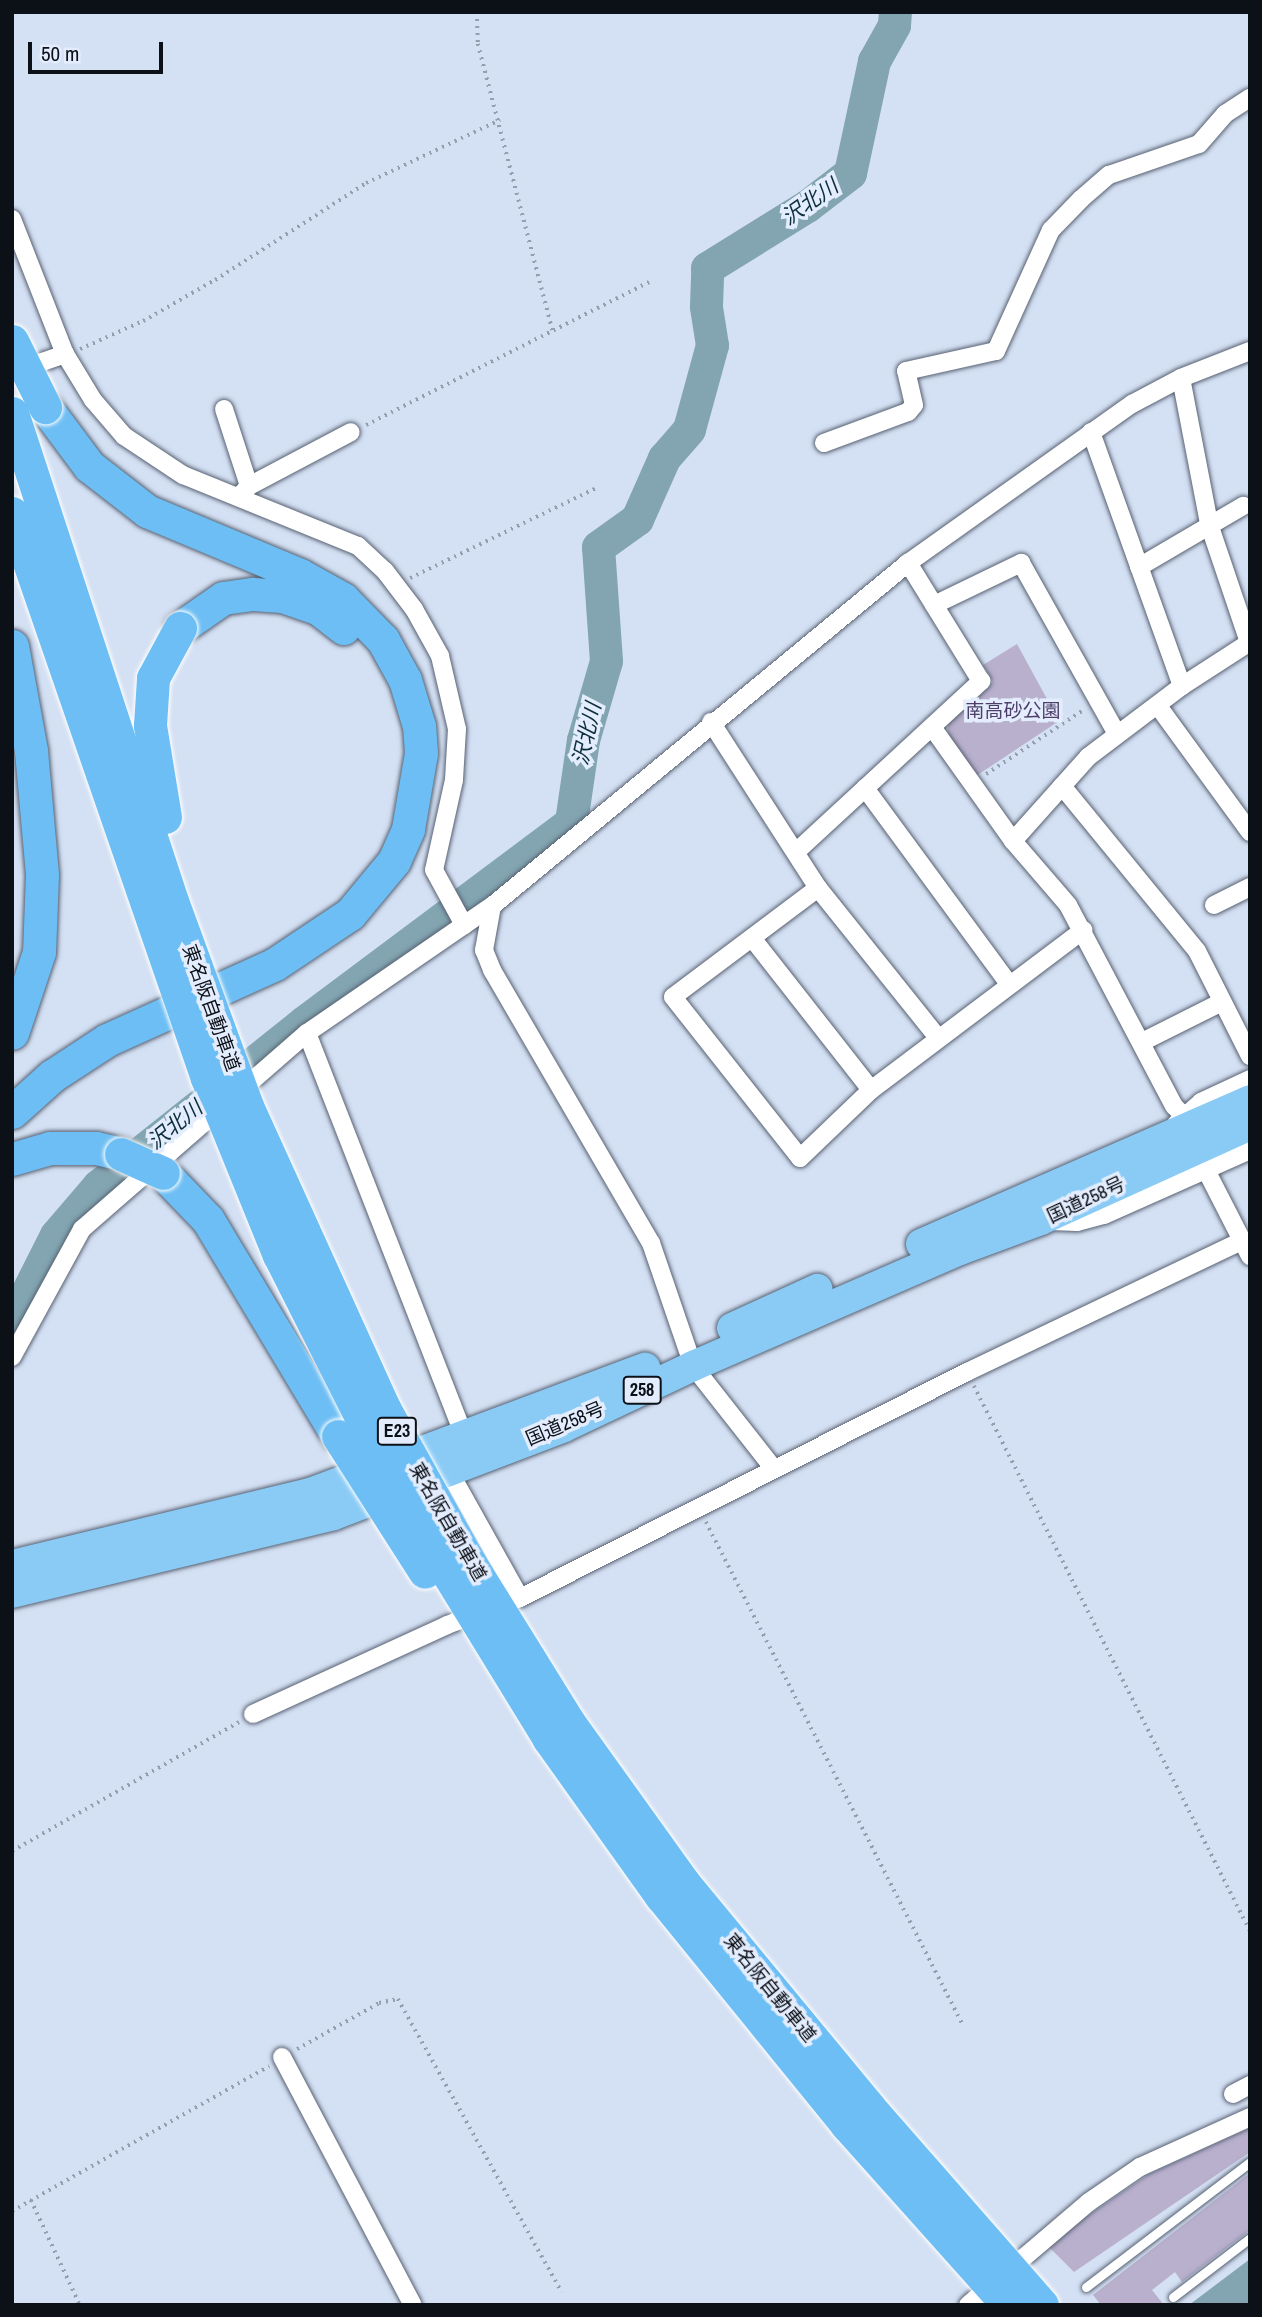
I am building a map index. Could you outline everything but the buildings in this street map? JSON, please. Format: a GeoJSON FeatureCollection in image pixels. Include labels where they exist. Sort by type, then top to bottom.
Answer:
{"type":"FeatureCollection","features":[{"type":"Feature","properties":{"kind":"highway"},"geometry":{"type":"LineString","coordinates":[[12,341],[45,407],[89,466],[148,511],[300,575],[343,598],[383,640],[405,680],[419,726],[421,753],[408,829],[399,850],[350,914],[275,964],[107,1040],[52,1076],[12,1111]]}},
{"type":"Feature","properties":{"kind":"highway","name":"東名阪自動車道"},"geometry":{"type":"LineString","coordinates":[[12,414],[172,901],[247,1106],[384,1408],[470,1563],[570,1724],[682,1882],[772,1993],[1042,2305]]}},
{"type":"Feature","properties":{"kind":"highway","name":"東名阪自動車道"},"geometry":{"type":"LineString","coordinates":[[12,513],[207,1078],[279,1255],[394,1478],[549,1739],[661,1896],[751,2010],[1009,2305]]}},
{"type":"Feature","properties":{"kind":"highway"},"geometry":{"type":"LineString","coordinates":[[12,1082],[65,1040],[122,1007],[226,965],[309,919],[362,869],[390,814],[399,745],[392,705],[379,674],[341,627],[319,609],[282,596],[253,594],[223,598],[180,628],[153,678],[150,725],[156,773],[170,843],[279,1150],[285,1190]]}},
{"type":"Feature","properties":{"kind":"highway"},"geometry":{"type":"LineString","coordinates":[[12,646],[31,751],[42,876],[39,953],[12,1033]]}},
{"type":"Feature","properties":{"kind":"highway","name":"国道258号"},"geometry":{"type":"LineString","coordinates":[[12,1593],[334,1515],[564,1427],[690,1358],[767,1311],[1174,1126],[1250,1100]]}},
{"type":"Feature","properties":{"kind":"highway","name":"国道258号"},"geometry":{"type":"LineString","coordinates":[[12,1565],[310,1493],[465,1439],[690,1358],[1041,1220],[1250,1125]]}},
{"type":"Feature","properties":{"kind":"highway"},"geometry":{"type":"LineString","coordinates":[[12,1159],[50,1148],[96,1148],[121,1154],[163,1173],[208,1220],[338,1436],[509,1699],[549,1739]]}},
{"type":"Feature","properties":{"kind":"street"},"geometry":{"type":"LineString","coordinates":[[824,443],[908,412],[914,405],[906,371],[996,351],[1051,230],[1081,199],[1109,175],[1199,144],[1225,114],[1250,98]]}},
{"type":"Feature","properties":{"kind":"street"},"geometry":{"type":"LineString","coordinates":[[12,219],[65,354],[104,415],[140,451],[244,491],[358,546],[396,585],[440,656],[457,729],[454,780],[433,861],[462,922]]}},
{"type":"Feature","properties":{"kind":"street"},"geometry":{"type":"LineString","coordinates":[[12,1357],[82,1229],[307,1033],[462,922],[492,906],[711,722],[908,563],[1091,432],[1181,378],[1250,351]]}},
{"type":"Feature","properties":{"kind":"street"},"geometry":{"type":"LineString","coordinates":[[12,372],[65,354]]}},
{"type":"Feature","properties":{"kind":"street"},"geometry":{"type":"LineString","coordinates":[[1013,841],[1088,757],[1182,685],[1249,643],[1209,524],[1181,378]]}},
{"type":"Feature","properties":{"kind":"street"},"geometry":{"type":"LineString","coordinates":[[224,409],[244,491]]}},
{"type":"Feature","properties":{"kind":"street"},"geometry":{"type":"LineString","coordinates":[[244,491],[351,432]]}},
{"type":"Feature","properties":{"kind":"street"},"geometry":{"type":"LineString","coordinates":[[1091,432],[1182,685]]}},
{"type":"Feature","properties":{"kind":"street"},"geometry":{"type":"LineString","coordinates":[[1139,567],[1243,506]]}},
{"type":"Feature","properties":{"kind":"street"},"geometry":{"type":"LineString","coordinates":[[797,850],[981,681],[908,563]]}},
{"type":"Feature","properties":{"kind":"street"},"geometry":{"type":"LineString","coordinates":[[934,605],[1021,563],[1118,734]]}},
{"type":"Feature","properties":{"kind":"street"},"geometry":{"type":"LineString","coordinates":[[1158,706],[1250,832]]}},
{"type":"Feature","properties":{"kind":"street"},"geometry":{"type":"LineString","coordinates":[[711,722],[797,850],[818,888],[938,1038]]}},
{"type":"Feature","properties":{"kind":"street"},"geometry":{"type":"LineString","coordinates":[[932,727],[1013,841],[1068,905],[1142,1042],[1174,1126],[1201,1102],[1250,1079]]}},
{"type":"Feature","properties":{"kind":"street"},"geometry":{"type":"LineString","coordinates":[[1062,786],[1197,951],[1250,1056]]}},
{"type":"Feature","properties":{"kind":"street"},"geometry":{"type":"LineString","coordinates":[[865,788],[1008,983]]}},
{"type":"Feature","properties":{"kind":"street"},"geometry":{"type":"LineString","coordinates":[[1214,905],[1250,887]]}},
{"type":"Feature","properties":{"kind":"street"},"geometry":{"type":"LineString","coordinates":[[818,888],[673,997],[800,1158],[871,1090],[1008,983],[1083,930]]}},
{"type":"Feature","properties":{"kind":"street"},"geometry":{"type":"LineString","coordinates":[[492,906],[484,950],[492,970],[640,1221],[667,1281],[690,1358],[774,1469]]}},
{"type":"Feature","properties":{"kind":"street"},"geometry":{"type":"LineString","coordinates":[[752,938],[871,1090]]}},
{"type":"Feature","properties":{"kind":"street"},"geometry":{"type":"LineString","coordinates":[[1142,1042],[1222,1002]]}},
{"type":"Feature","properties":{"kind":"street"},"geometry":{"type":"LineString","coordinates":[[307,1033],[465,1439]]}},
{"type":"Feature","properties":{"kind":"street"},"geometry":{"type":"LineString","coordinates":[[1041,1220],[1077,1222],[1104,1215],[1250,1150]]}},
{"type":"Feature","properties":{"kind":"street"},"geometry":{"type":"LineString","coordinates":[[253,1714],[447,1625],[520,1598],[967,1372],[1246,1248],[1206,1170]]}},
{"type":"Feature","properties":{"kind":"street"},"geometry":{"type":"LineString","coordinates":[[449,1471],[520,1598]]}},
{"type":"Feature","properties":{"kind":"street"},"geometry":{"type":"LineString","coordinates":[[282,2057],[413,2305]]}},
{"type":"Feature","properties":{"kind":"street"},"geometry":{"type":"LineString","coordinates":[[1233,2094],[1250,2085]]}},
{"type":"Feature","properties":{"kind":"street"},"geometry":{"type":"LineString","coordinates":[[968,2305],[1089,2202],[1140,2167],[1250,2117]]}},
{"type":"Feature","properties":{"kind":"lane"},"geometry":{"type":"LineString","coordinates":[[1086,2287],[1250,2162]]}},
{"type":"Feature","properties":{"kind":"lane"},"geometry":{"type":"LineString","coordinates":[[1173,2297],[1250,2238]]}},
{"type":"Feature","properties":{"kind":"path"},"geometry":{"type":"LineString","coordinates":[[477,12],[478,44],[500,120],[505,156],[553,332]]}},
{"type":"Feature","properties":{"kind":"path"},"geometry":{"type":"LineString","coordinates":[[65,354],[143,321],[366,183],[500,120]]}},
{"type":"Feature","properties":{"kind":"path"},"geometry":{"type":"LineString","coordinates":[[351,432],[651,281]]}},
{"type":"Feature","properties":{"kind":"path"},"geometry":{"type":"LineString","coordinates":[[396,585],[598,487]]}},
{"type":"Feature","properties":{"kind":"path"},"geometry":{"type":"LineString","coordinates":[[972,783],[1098,701]]}},
{"type":"Feature","properties":{"kind":"path"},"geometry":{"type":"LineString","coordinates":[[967,1372],[1250,1931]]}},
{"type":"Feature","properties":{"kind":"path"},"geometry":{"type":"LineString","coordinates":[[699,1508],[963,2025]]}},
{"type":"Feature","properties":{"kind":"path"},"geometry":{"type":"LineString","coordinates":[[12,1851],[253,1714]]}},
{"type":"Feature","properties":{"kind":"path"},"geometry":{"type":"LineString","coordinates":[[12,2211],[233,2090],[282,2057],[379,2003],[398,1999],[562,2292]]}},
{"type":"Feature","properties":{"kind":"path"},"geometry":{"type":"LineString","coordinates":[[31,2200],[80,2305]]}},
{"type":"Feature","properties":{"kind":"green space","name":"南高砂公園"},"geometry":{"type":"Polygon","coordinates":[[[1017,644],[1059,721],[976,776],[948,738],[948,722],[993,682],[983,665],[1017,644]]]}},
{"type":"Feature","properties":{"kind":"green space"},"geometry":{"type":"Polygon","coordinates":[[[1250,2128],[1250,2152],[1074,2272],[1046,2244],[1149,2174],[1250,2128]]]}},
{"type":"Feature","properties":{"kind":"green space"},"geometry":{"type":"Polygon","coordinates":[[[1250,2173],[1250,2230],[1182,2282],[1175,2272],[1152,2290],[1164,2305],[1101,2305],[1093,2295],[1250,2173]]]}},
{"type":"Feature","properties":{"kind":"water"},"geometry":{"type":"Polygon","coordinates":[[[1250,2259],[1250,2305],[1189,2305],[1250,2259]]]}},
{"type":"Feature","properties":{"kind":"waterway","name":"沢北川"},"geometry":{"type":"LineString","coordinates":[[12,1322],[56,1235],[98,1186],[304,1022],[571,822],[583,740],[606,661],[598,547],[637,519],[664,458],[689,429],[712,345],[706,306],[707,268],[807,206],[850,173],[874,61],[894,25],[895,12]]}}]}
